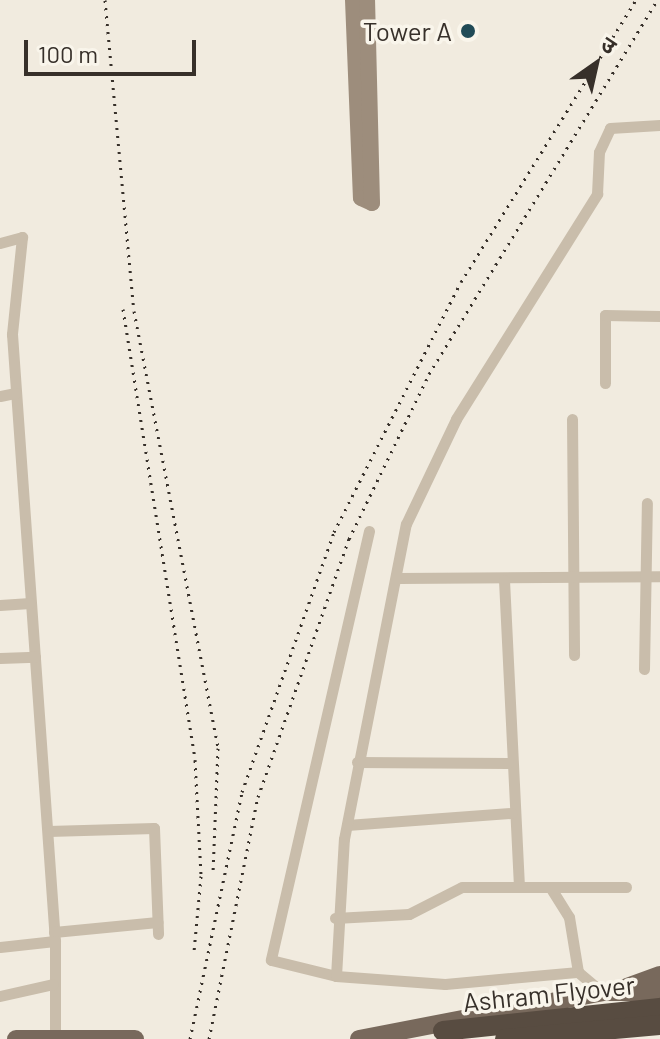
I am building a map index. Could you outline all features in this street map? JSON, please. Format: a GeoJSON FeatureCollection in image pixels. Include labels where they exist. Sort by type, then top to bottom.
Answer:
{"type":"FeatureCollection","features":[{"type":"Feature","properties":{"kind":"highway","name":"Ashram Flyover"},"geometry":{"type":"LineString","coordinates":[[443,1031],[660,1008]]}},
{"type":"Feature","properties":{"kind":"highway","name":"Ashram Flyover"},"geometry":{"type":"LineString","coordinates":[[505,1039],[660,1025]]}},
{"type":"Feature","properties":{"kind":"main road"},"geometry":{"type":"LineString","coordinates":[[353,0],[361,198],[372,203],[367,0]]}},
{"type":"Feature","properties":{"kind":"main road"},"geometry":{"type":"LineString","coordinates":[[359,1039],[611,991],[660,975]]}},
{"type":"Feature","properties":{"kind":"main road"},"geometry":{"type":"LineString","coordinates":[[611,991],[660,992]]}},
{"type":"Feature","properties":{"kind":"main road"},"geometry":{"type":"LineString","coordinates":[[611,991],[611,1039]]}},
{"type":"Feature","properties":{"kind":"main road"},"geometry":{"type":"LineString","coordinates":[[391,1039],[443,1031]]}},
{"type":"Feature","properties":{"kind":"main road"},"geometry":{"type":"LineString","coordinates":[[16,1039],[135,1039]]}},
{"type":"Feature","properties":{"kind":"street"},"geometry":{"type":"LineString","coordinates":[[336,976],[335,918],[347,825],[357,762],[399,578],[406,524],[422,486],[484,373],[597,194],[599,152],[610,128],[660,125]]}},
{"type":"Feature","properties":{"kind":"street"},"geometry":{"type":"LineString","coordinates":[[0,243],[22,237],[6,335],[16,393],[48,831],[54,936],[55,1039]]}},
{"type":"Feature","properties":{"kind":"street"},"geometry":{"type":"LineString","coordinates":[[605,383],[605,315],[660,316]]}},
{"type":"Feature","properties":{"kind":"street"},"geometry":{"type":"LineString","coordinates":[[0,396],[16,393]]}},
{"type":"Feature","properties":{"kind":"street"},"geometry":{"type":"LineString","coordinates":[[572,419],[574,655]]}},
{"type":"Feature","properties":{"kind":"street"},"geometry":{"type":"LineString","coordinates":[[644,669],[647,503]]}},
{"type":"Feature","properties":{"kind":"street"},"geometry":{"type":"LineString","coordinates":[[369,531],[271,955],[279,966],[336,976],[445,984],[578,972],[611,991]]}},
{"type":"Feature","properties":{"kind":"street"},"geometry":{"type":"LineString","coordinates":[[399,578],[504,580],[660,576]]}},
{"type":"Feature","properties":{"kind":"street"},"geometry":{"type":"LineString","coordinates":[[504,580],[508,763],[519,887]]}},
{"type":"Feature","properties":{"kind":"street"},"geometry":{"type":"LineString","coordinates":[[0,605],[30,603]]}},
{"type":"Feature","properties":{"kind":"street"},"geometry":{"type":"LineString","coordinates":[[0,658],[35,657]]}},
{"type":"Feature","properties":{"kind":"street"},"geometry":{"type":"LineString","coordinates":[[357,762],[508,763]]}},
{"type":"Feature","properties":{"kind":"street"},"geometry":{"type":"LineString","coordinates":[[347,825],[512,813]]}},
{"type":"Feature","properties":{"kind":"street"},"geometry":{"type":"LineString","coordinates":[[0,947],[54,936],[158,928],[154,828],[48,831]]}},
{"type":"Feature","properties":{"kind":"street"},"geometry":{"type":"LineString","coordinates":[[335,918],[409,914],[462,887],[552,890],[626,887]]}},
{"type":"Feature","properties":{"kind":"street"},"geometry":{"type":"LineString","coordinates":[[552,890],[569,917],[578,972]]}},
{"type":"Feature","properties":{"kind":"street"},"geometry":{"type":"LineString","coordinates":[[0,996],[53,984]]}},
{"type":"Feature","properties":{"kind":"railway"},"geometry":{"type":"LineString","coordinates":[[105,0],[134,311],[218,748],[213,870]]}},
{"type":"Feature","properties":{"kind":"railway"},"geometry":{"type":"LineString","coordinates":[[190,1039],[242,792],[334,532],[461,282],[636,0]]}},
{"type":"Feature","properties":{"kind":"railway"},"geometry":{"type":"LineString","coordinates":[[209,1039],[258,797],[349,539],[429,374],[657,0]]}},
{"type":"Feature","properties":{"kind":"railway"},"geometry":{"type":"LineString","coordinates":[[123,309],[195,760],[201,876],[194,951]]}},
{"type":"Feature","properties":{"kind":"place","name":"Tower A"},"geometry":{"type":"Point","coordinates":[468,31]}}]}
